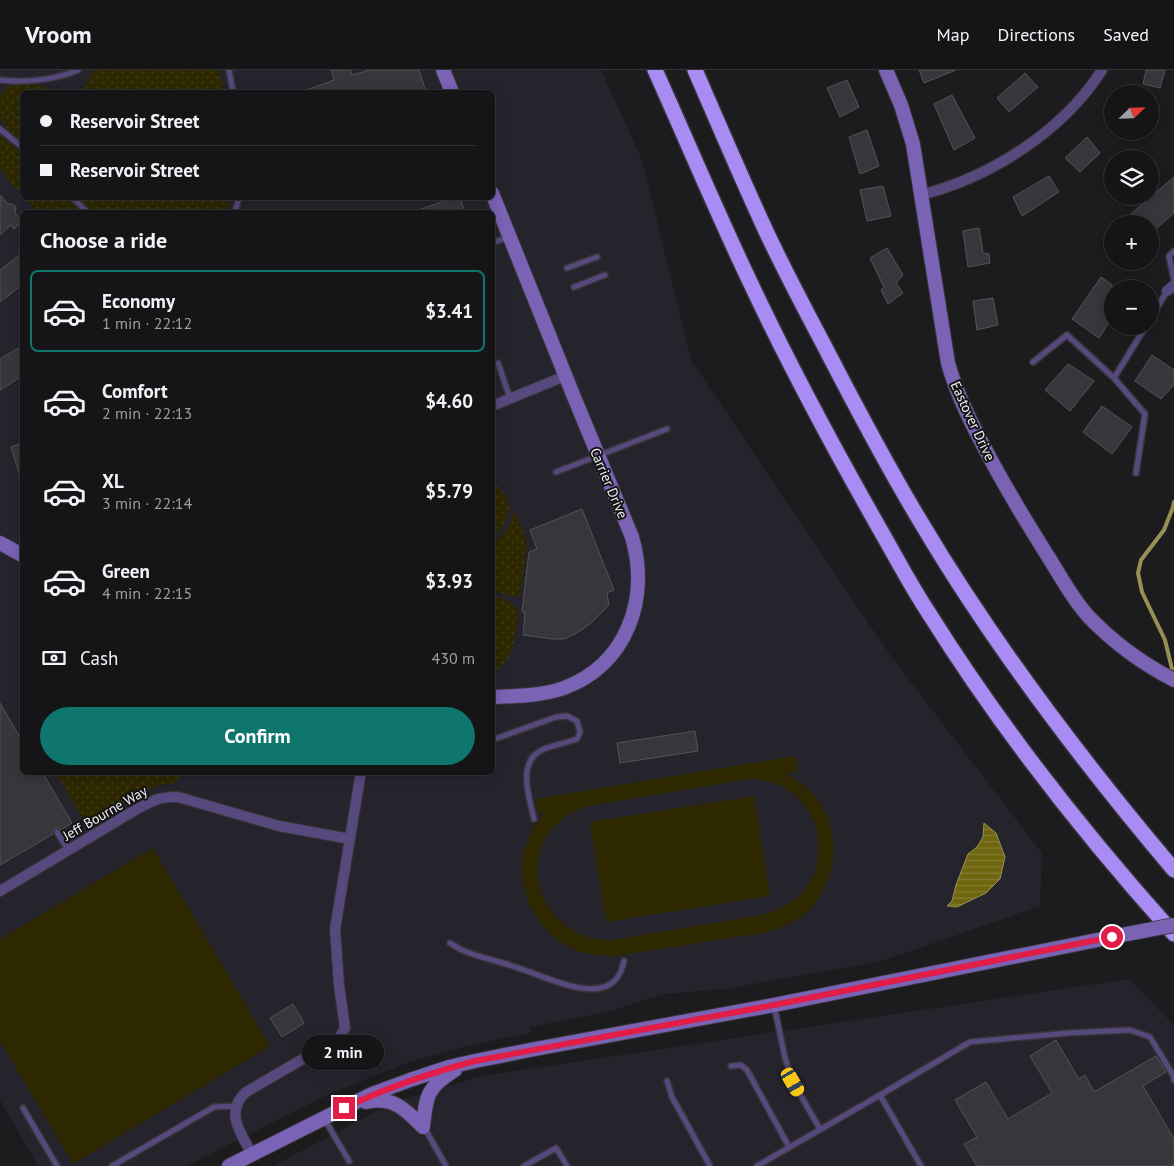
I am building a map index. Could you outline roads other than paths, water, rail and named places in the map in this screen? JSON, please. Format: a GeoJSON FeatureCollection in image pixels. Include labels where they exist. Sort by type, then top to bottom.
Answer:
{"type":"FeatureCollection","features":[{"type":"Feature","properties":{"kind":"highway"},"geometry":{"type":"LineString","coordinates":[[656,70],[750,282],[785,354],[842,463],[915,590],[971,677],[1014,738],[1136,892],[1174,934]]}},
{"type":"Feature","properties":{"kind":"highway"},"geometry":{"type":"LineString","coordinates":[[695,70],[774,248],[870,433],[922,525],[992,634],[1043,705],[1094,772],[1174,870]]}},
{"type":"Feature","properties":{"kind":"street"},"geometry":{"type":"LineString","coordinates":[[443,70],[451,90]]}},
{"type":"Feature","properties":{"kind":"street","name":"Eastover Drive"},"geometry":{"type":"LineString","coordinates":[[886,70],[901,105],[913,144],[948,363],[954,384],[965,410],[993,465],[1027,524],[1087,616],[1110,638],[1132,655],[1174,680]]}},
{"type":"Feature","properties":{"kind":"street"},"geometry":{"type":"LineString","coordinates":[[921,195],[945,188],[974,176],[1025,147],[1065,114],[1088,90],[1102,70]]}},
{"type":"Feature","properties":{"kind":"street","name":"Carrier Drive"},"geometry":{"type":"LineString","coordinates":[[495,200],[565,376],[632,537],[637,555],[639,576],[636,605],[630,623],[621,641],[609,657],[593,672],[574,683],[556,690],[538,694],[495,697]]}},
{"type":"Feature","properties":{"kind":"street"},"geometry":{"type":"LineString","coordinates":[[495,405],[565,376]]}},
{"type":"Feature","properties":{"kind":"street"},"geometry":{"type":"LineString","coordinates":[[0,543],[20,554]]}},
{"type":"Feature","properties":{"kind":"street"},"geometry":{"type":"LineString","coordinates":[[255,1160],[236,1123],[235,1113],[239,1100],[246,1092],[340,1038],[344,1028],[334,929],[361,775]]}},
{"type":"Feature","properties":{"kind":"street","name":"Jeff Bourne Way"},"geometry":{"type":"LineString","coordinates":[[0,891],[151,802],[168,796],[178,797],[279,826],[350,840]]}},
{"type":"Feature","properties":{"kind":"street"},"geometry":{"type":"LineString","coordinates":[[230,1166],[255,1160],[324,1118],[372,1094],[468,1062],[774,1005],[1174,925]]}},
{"type":"Feature","properties":{"kind":"street"},"geometry":{"type":"LineString","coordinates":[[423,1127],[425,1106],[431,1089],[443,1078],[468,1062]]}},
{"type":"Feature","properties":{"kind":"street"},"geometry":{"type":"LineString","coordinates":[[344,1108],[376,1100],[387,1101],[398,1104],[405,1109],[423,1127]]}},
{"type":"Feature","properties":{"kind":"lane"},"geometry":{"type":"LineString","coordinates":[[0,80],[56,78],[78,70]]}},
{"type":"Feature","properties":{"kind":"lane"},"geometry":{"type":"LineString","coordinates":[[229,70],[233,90]]}},
{"type":"Feature","properties":{"kind":"lane"},"geometry":{"type":"LineString","coordinates":[[0,129],[20,145]]}},
{"type":"Feature","properties":{"kind":"lane"},"geometry":{"type":"LineString","coordinates":[[75,200],[85,210]]}},
{"type":"Feature","properties":{"kind":"lane"},"geometry":{"type":"LineString","coordinates":[[495,242],[510,237]]}},
{"type":"Feature","properties":{"kind":"lane"},"geometry":{"type":"LineString","coordinates":[[1174,251],[1169,256],[1174,280]]}},
{"type":"Feature","properties":{"kind":"lane"},"geometry":{"type":"LineString","coordinates":[[567,268],[597,257]]}},
{"type":"Feature","properties":{"kind":"lane"},"geometry":{"type":"LineString","coordinates":[[574,288],[604,275]]}},
{"type":"Feature","properties":{"kind":"lane"},"geometry":{"type":"LineString","coordinates":[[1159,306],[1171,288]]}},
{"type":"Feature","properties":{"kind":"lane"},"geometry":{"type":"LineString","coordinates":[[1033,362],[1067,335],[1114,378],[1145,414],[1136,474]]}},
{"type":"Feature","properties":{"kind":"lane"},"geometry":{"type":"LineString","coordinates":[[1114,378],[1140,335]]}},
{"type":"Feature","properties":{"kind":"lane"},"geometry":{"type":"LineString","coordinates":[[498,363],[511,398]]}},
{"type":"Feature","properties":{"kind":"lane"},"geometry":{"type":"LineString","coordinates":[[556,472],[667,429]]}},
{"type":"Feature","properties":{"kind":"lane"},"geometry":{"type":"LineString","coordinates":[[495,739],[556,716],[567,716],[577,721],[580,732],[577,739],[542,750],[532,757],[527,768],[526,785],[534,819]]}},
{"type":"Feature","properties":{"kind":"lane"},"geometry":{"type":"LineString","coordinates":[[57,832],[68,850]]}},
{"type":"Feature","properties":{"kind":"lane"},"geometry":{"type":"LineString","coordinates":[[450,943],[465,952],[579,988],[600,988],[617,980],[624,962]]}},
{"type":"Feature","properties":{"kind":"lane"},"geometry":{"type":"LineString","coordinates":[[774,1005],[785,1058],[793,1082],[820,1129]]}},
{"type":"Feature","properties":{"kind":"lane"},"geometry":{"type":"LineString","coordinates":[[756,1166],[970,1042],[1068,1033],[1130,1030],[1150,1037],[1173,1075],[1174,1080]]}},
{"type":"Feature","properties":{"kind":"lane"},"geometry":{"type":"LineString","coordinates":[[731,1066],[741,1065],[746,1070],[789,1147]]}},
{"type":"Feature","properties":{"kind":"lane"},"geometry":{"type":"LineString","coordinates":[[667,1081],[676,1107],[710,1166]]}},
{"type":"Feature","properties":{"kind":"lane"},"geometry":{"type":"LineString","coordinates":[[880,1095],[921,1166]]}},
{"type":"Feature","properties":{"kind":"lane"},"geometry":{"type":"LineString","coordinates":[[112,1166],[214,1107],[236,1106]]}},
{"type":"Feature","properties":{"kind":"lane"},"geometry":{"type":"LineString","coordinates":[[23,1108],[57,1166]]}},
{"type":"Feature","properties":{"kind":"lane"},"geometry":{"type":"LineString","coordinates":[[324,1118],[349,1161]]}},
{"type":"Feature","properties":{"kind":"lane"},"geometry":{"type":"LineString","coordinates":[[423,1127],[446,1166]]}},
{"type":"Feature","properties":{"kind":"lane"},"geometry":{"type":"LineString","coordinates":[[524,1166],[556,1148],[567,1166]]}},
{"type":"Feature","properties":{"kind":"waterway"},"geometry":{"type":"LineString","coordinates":[[1172,669],[1165,640],[1142,592],[1138,573],[1141,560],[1164,530],[1174,502]]}}]}
